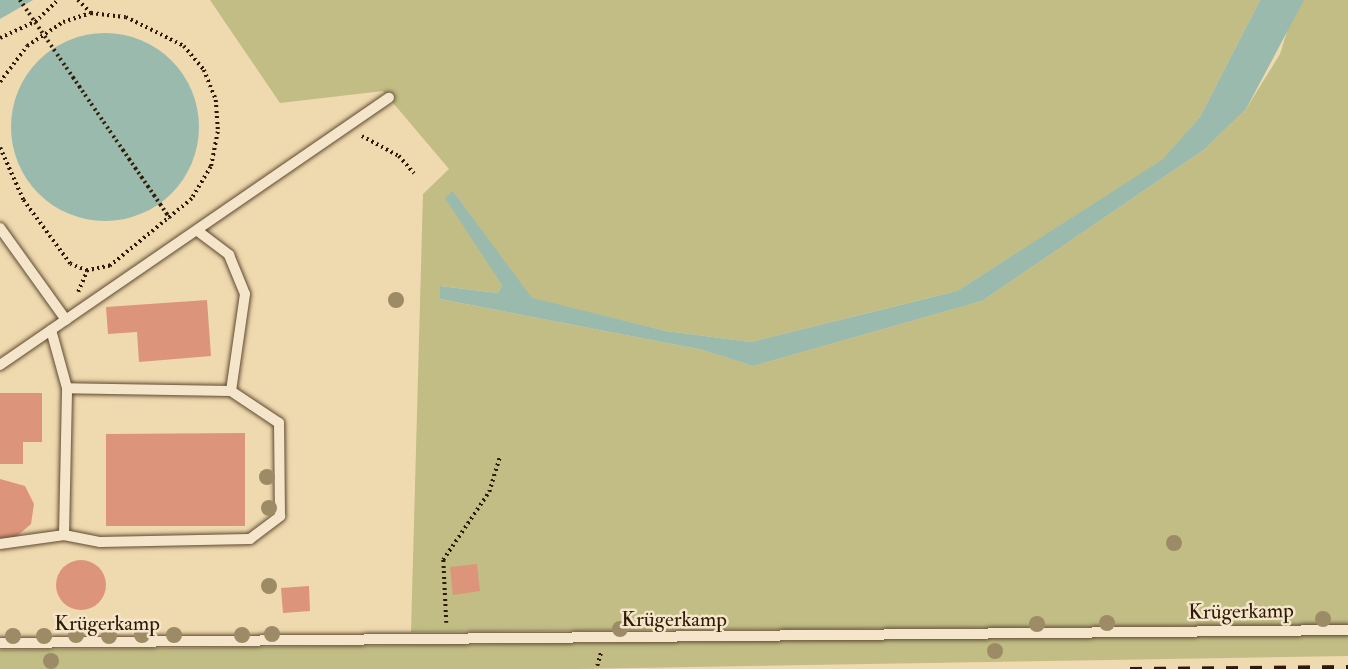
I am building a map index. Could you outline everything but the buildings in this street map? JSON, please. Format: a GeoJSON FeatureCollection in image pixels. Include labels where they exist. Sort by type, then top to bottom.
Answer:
{"type":"FeatureCollection","features":[{"type":"Feature","properties":{"kind":"lane"},"geometry":{"type":"LineString","coordinates":[[0,365],[198,232],[389,98]]}},
{"type":"Feature","properties":{"kind":"lane"},"geometry":{"type":"LineString","coordinates":[[0,228],[66,320]]}},
{"type":"Feature","properties":{"kind":"lane"},"geometry":{"type":"LineString","coordinates":[[198,232],[229,255],[245,294],[231,391]]}},
{"type":"Feature","properties":{"kind":"lane"},"geometry":{"type":"LineString","coordinates":[[51,330],[66,388],[64,535]]}},
{"type":"Feature","properties":{"kind":"lane"},"geometry":{"type":"LineString","coordinates":[[0,544],[64,535],[100,542],[250,538],[280,516],[279,422],[231,391],[66,388]]}},
{"type":"Feature","properties":{"kind":"lane","name":"Krügerkamp"},"geometry":{"type":"LineString","coordinates":[[0,643],[447,642],[1348,630]]}},
{"type":"Feature","properties":{"kind":"path"},"geometry":{"type":"LineString","coordinates":[[20,0],[170,218]]}},
{"type":"Feature","properties":{"kind":"path"},"geometry":{"type":"LineString","coordinates":[[0,38],[35,23],[58,0]]}},
{"type":"Feature","properties":{"kind":"path"},"geometry":{"type":"LineString","coordinates":[[0,148],[23,200],[70,264],[87,271],[110,266],[170,218],[211,167],[216,100],[184,46],[155,26],[91,13],[78,0]]}},
{"type":"Feature","properties":{"kind":"path"},"geometry":{"type":"LineString","coordinates":[[0,82],[43,34],[91,13]]}},
{"type":"Feature","properties":{"kind":"path"},"geometry":{"type":"LineString","coordinates":[[347,129],[399,156],[414,173]]}},
{"type":"Feature","properties":{"kind":"path"},"geometry":{"type":"LineString","coordinates":[[447,642],[443,560],[489,492],[500,457]]}},
{"type":"Feature","properties":{"kind":"shaded area"},"geometry":{"type":"Polygon","coordinates":[[[0,0],[33,0],[0,19],[0,0]]]}},
{"type":"Feature","properties":{"kind":"shaded area"},"geometry":{"type":"Polygon","coordinates":[[[210,0],[1260,0],[1200,117],[1162,161],[957,291],[751,342],[666,331],[532,299],[453,191],[502,285],[498,293],[441,286],[440,299],[703,350],[753,366],[982,301],[1205,149],[1246,109],[1280,54],[1297,0],[1348,0],[1348,625],[411,632],[423,194],[449,169],[383,91],[280,103],[210,0]]]}},
{"type":"Feature","properties":{"kind":"shaded area"},"geometry":{"type":"Polygon","coordinates":[[[1260,0],[1304,0],[1246,109],[1205,149],[982,301],[753,366],[703,350],[440,299],[440,286],[498,293],[502,285],[445,198],[453,191],[532,298],[666,331],[751,342],[957,291],[1162,160],[1200,117],[1260,0]]]}},
{"type":"Feature","properties":{"kind":"shaded area"},"geometry":{"type":"Polygon","coordinates":[[[105,33],[141,40],[171,61],[192,91],[199,127],[192,163],[171,193],[141,214],[105,221],[69,214],[39,193],[18,163],[11,127],[18,91],[39,61],[69,40],[105,33]]]}},
{"type":"Feature","properties":{"kind":"shaded area"},"geometry":{"type":"Polygon","coordinates":[[[1348,634],[1348,656],[576,669],[0,669],[0,650],[1348,634]]]}},
{"type":"Feature","properties":{"kind":"railway"},"geometry":{"type":"LineString","coordinates":[[1130,669],[1348,667]]}}]}
